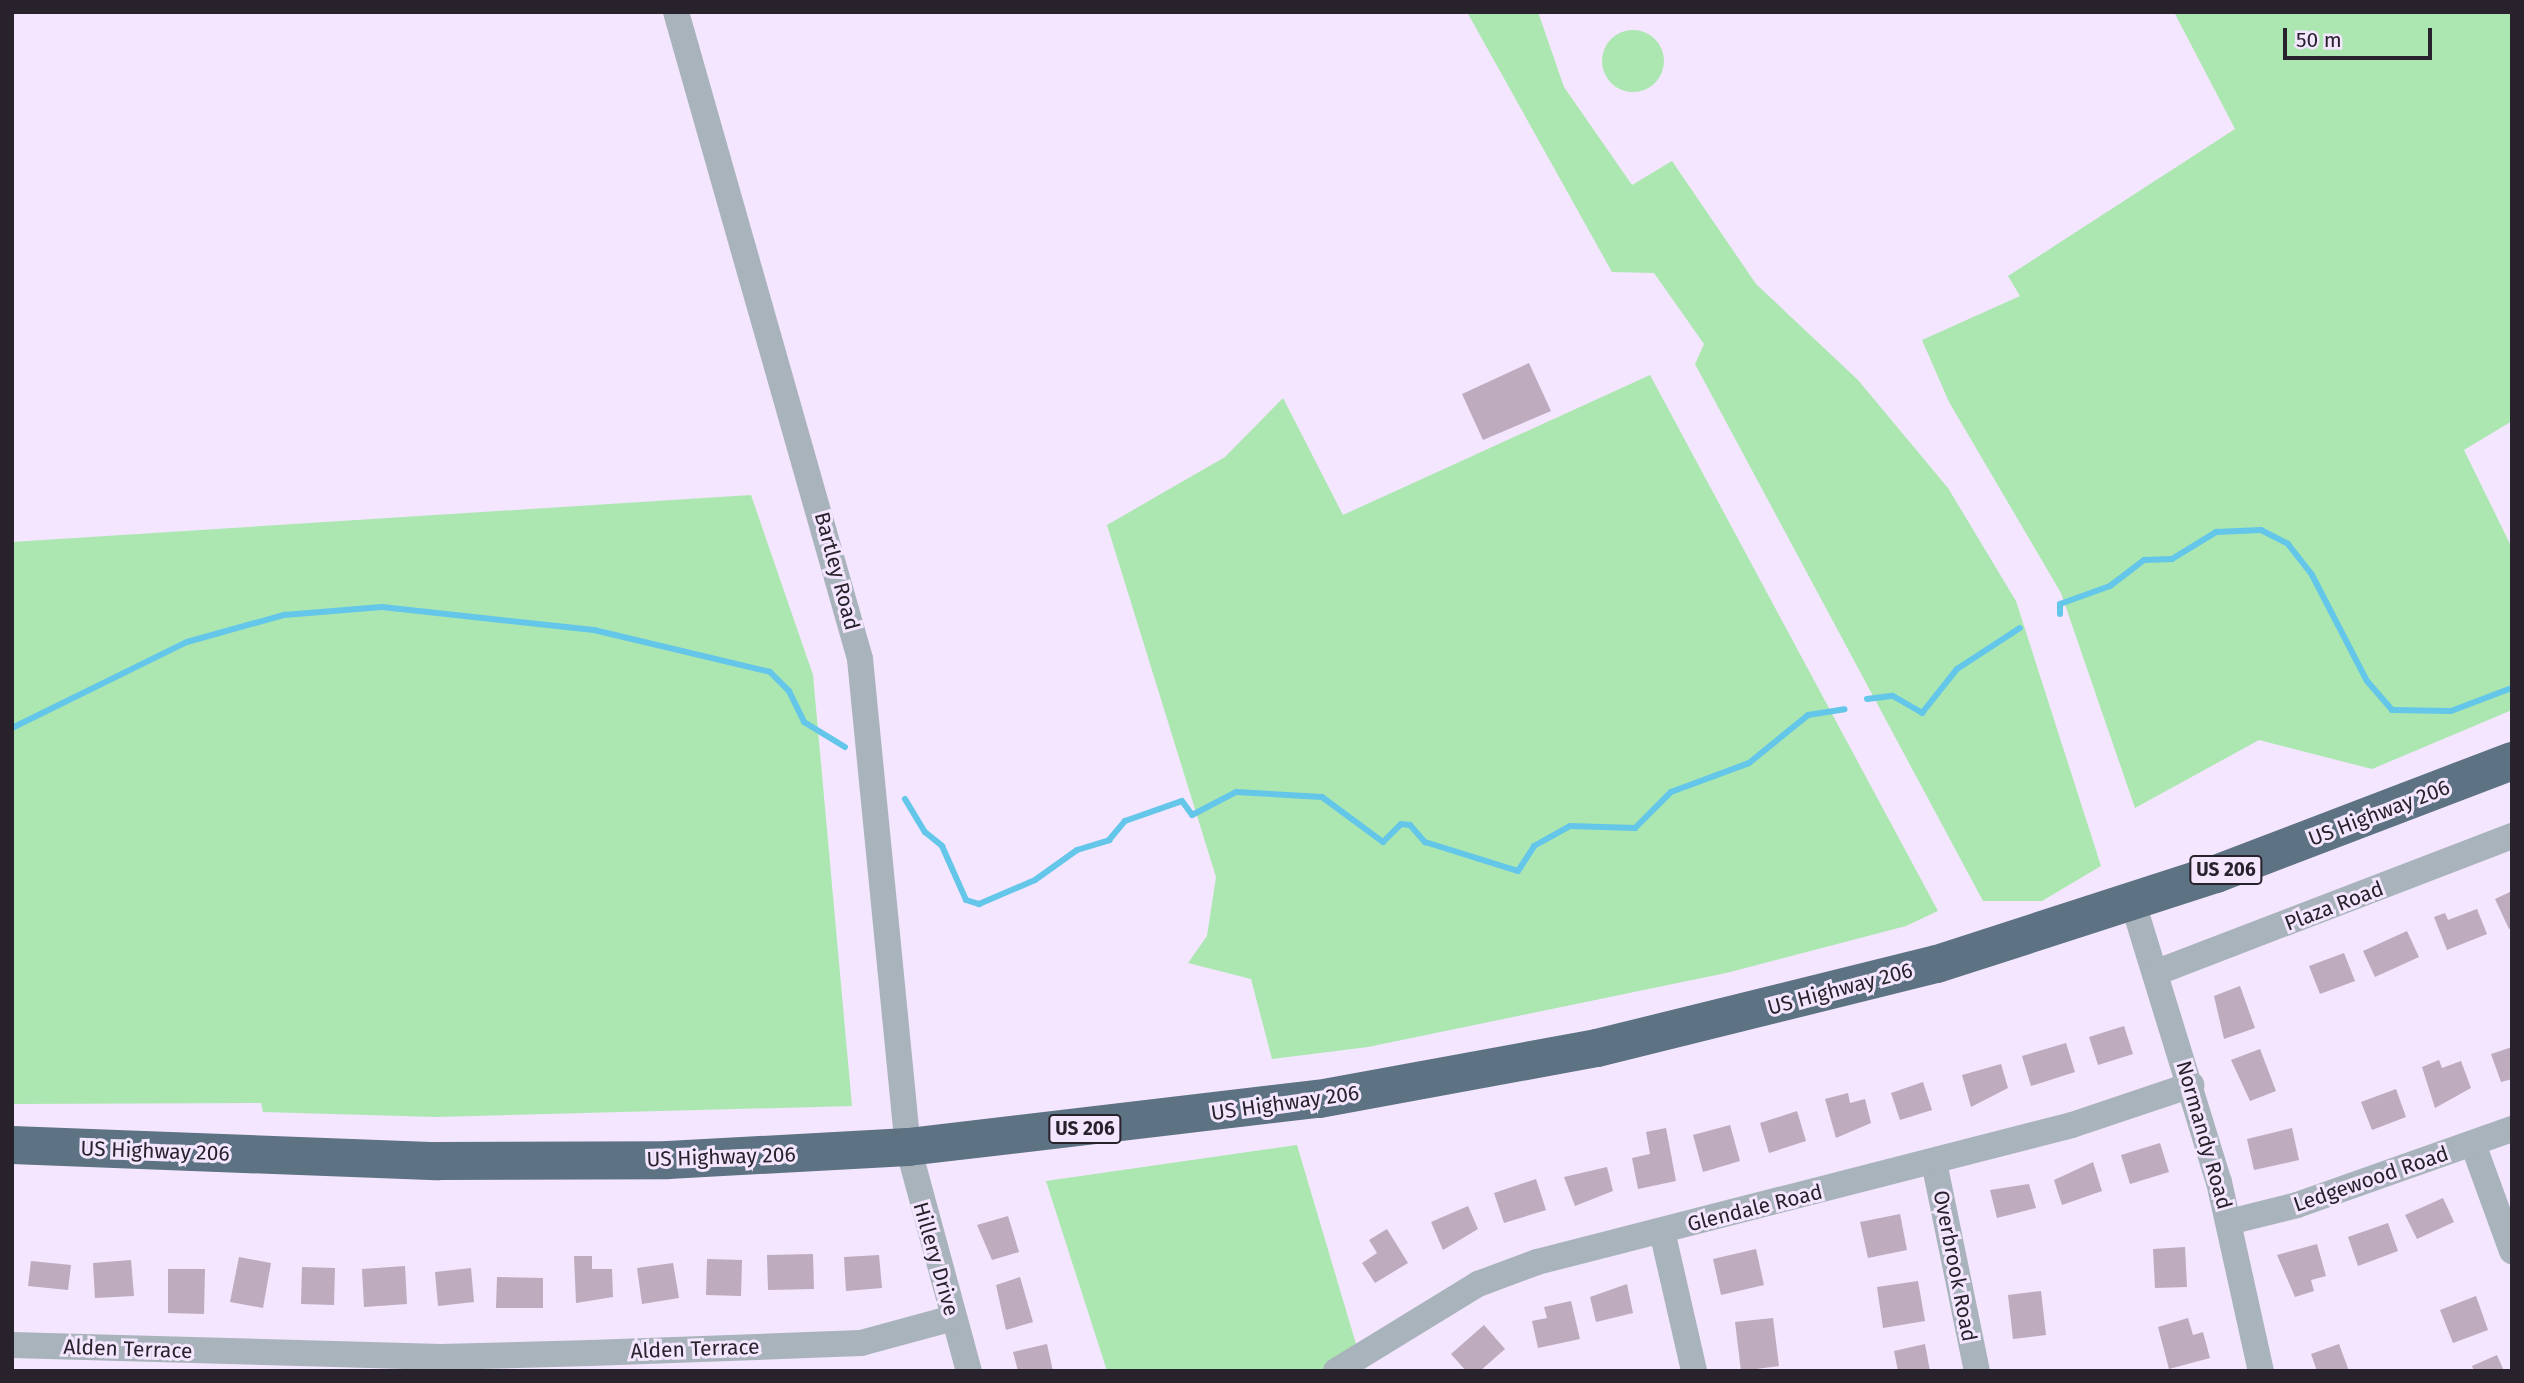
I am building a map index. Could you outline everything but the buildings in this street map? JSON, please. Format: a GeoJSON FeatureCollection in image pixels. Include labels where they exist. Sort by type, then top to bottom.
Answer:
{"type":"FeatureCollection","features":[{"type":"Feature","properties":{"kind":"highway","name":"US Highway 206"},"geometry":{"type":"LineString","coordinates":[[12,1145],[553,1162],[908,1147],[1294,1102],[1584,1051],[1937,964],[2133,903],[2512,761]]}},
{"type":"Feature","properties":{"kind":"street","name":"Bartley Road"},"geometry":{"type":"LineString","coordinates":[[676,12],[860,659],[908,1147]]}},
{"type":"Feature","properties":{"kind":"street","name":"Plaza Road"},"geometry":{"type":"LineString","coordinates":[[2155,973],[2512,836]]}},
{"type":"Feature","properties":{"kind":"street","name":"Normandy Road"},"geometry":{"type":"LineString","coordinates":[[2133,903],[2191,1085],[2229,1222],[2261,1371]]}},
{"type":"Feature","properties":{"kind":"street","name":"Glendale Road"},"geometry":{"type":"LineString","coordinates":[[1336,1371],[1478,1284],[1662,1231],[1934,1162],[2191,1085]]}},
{"type":"Feature","properties":{"kind":"street","name":"Ledgewood Road"},"geometry":{"type":"LineString","coordinates":[[2229,1222],[2512,1129]]}},
{"type":"Feature","properties":{"kind":"street"},"geometry":{"type":"LineString","coordinates":[[2473,1144],[2512,1251]]}},
{"type":"Feature","properties":{"kind":"street","name":"Hillery Drive"},"geometry":{"type":"LineString","coordinates":[[908,1147],[969,1371]]}},
{"type":"Feature","properties":{"kind":"street","name":"Overbrook Road"},"geometry":{"type":"LineString","coordinates":[[1934,1162],[1977,1371]]}},
{"type":"Feature","properties":{"kind":"street"},"geometry":{"type":"LineString","coordinates":[[1662,1231],[1694,1371]]}},
{"type":"Feature","properties":{"kind":"street","name":"Alden Terrace"},"geometry":{"type":"LineString","coordinates":[[12,1345],[399,1356],[591,1353],[861,1343],[953,1318]]}},
{"type":"Feature","properties":{"kind":"green space"},"geometry":{"type":"Polygon","coordinates":[[[1467,12],[1538,12],[1564,87],[1632,185],[1672,161],[1756,284],[1858,380],[1948,488],[2016,601],[2101,866],[2042,901],[1983,901],[1695,364],[1704,344],[1654,273],[1612,272],[1467,12]]]}},
{"type":"Feature","properties":{"kind":"green space"},"geometry":{"type":"Polygon","coordinates":[[[2174,12],[2512,12],[2512,421],[2464,450],[2512,548],[2512,710],[2372,769],[2259,740],[2135,808],[2061,593],[1949,402],[1922,340],[2020,296],[2008,276],[2235,129],[2174,12]]]}},
{"type":"Feature","properties":{"kind":"green space"},"geometry":{"type":"Polygon","coordinates":[[[1633,30],[1645,32],[1655,39],[1662,49],[1662,73],[1655,83],[1645,90],[1633,92],[1621,90],[1611,83],[1604,73],[1602,61],[1604,49],[1611,39],[1621,32],[1633,30]]]}},
{"type":"Feature","properties":{"kind":"green space"},"geometry":{"type":"Polygon","coordinates":[[[1650,375],[1938,911],[1906,926],[1726,973],[1368,1047],[1272,1059],[1251,979],[1188,963],[1207,936],[1216,877],[1107,525],[1225,457],[1283,398],[1343,515],[1650,375]]]}},
{"type":"Feature","properties":{"kind":"green space"},"geometry":{"type":"Polygon","coordinates":[[[751,495],[813,675],[852,1106],[436,1117],[263,1112],[261,1103],[12,1104],[12,542],[751,495]]]}},
{"type":"Feature","properties":{"kind":"green space"},"geometry":{"type":"Polygon","coordinates":[[[1297,1145],[1364,1371],[1107,1371],[1046,1181],[1297,1145]]]}},
{"type":"Feature","properties":{"kind":"waterway"},"geometry":{"type":"LineString","coordinates":[[2060,614],[2060,604],[2110,586],[2144,560],[2172,559],[2216,532],[2261,530],[2288,544],[2312,575],[2367,681],[2392,710],[2451,711],[2512,688]]}},
{"type":"Feature","properties":{"kind":"waterway"},"geometry":{"type":"LineString","coordinates":[[12,728],[187,642],[284,615],[382,607],[594,630],[770,672],[789,691],[804,722],[845,747]]}},
{"type":"Feature","properties":{"kind":"waterway"},"geometry":{"type":"LineString","coordinates":[[1867,699],[1893,696],[1922,713],[1957,669],[2020,628]]}},
{"type":"Feature","properties":{"kind":"waterway"},"geometry":{"type":"LineString","coordinates":[[905,799],[925,832],[942,846],[966,900],[979,904],[1035,880],[1077,850],[1109,840],[1125,821],[1182,801],[1192,815],[1236,792],[1322,797],[1383,842],[1401,824],[1410,825],[1425,842],[1518,871],[1534,846],[1570,826],[1635,828],[1671,792],[1749,763],[1808,715],[1845,709]]}}]}
